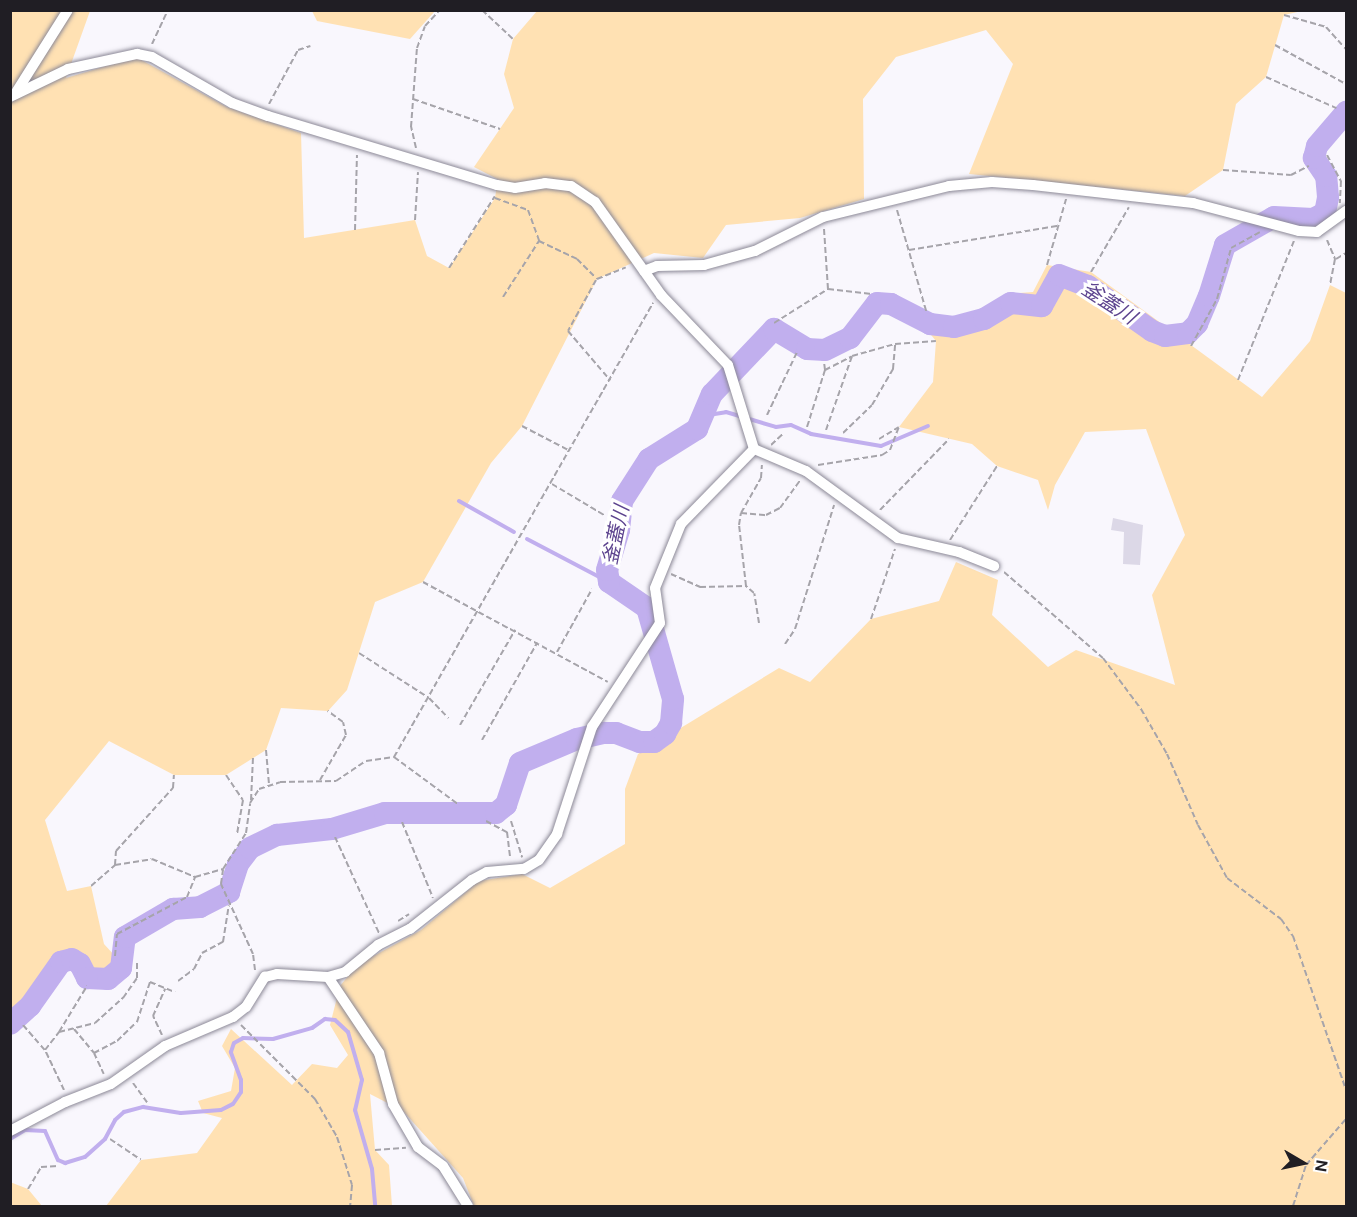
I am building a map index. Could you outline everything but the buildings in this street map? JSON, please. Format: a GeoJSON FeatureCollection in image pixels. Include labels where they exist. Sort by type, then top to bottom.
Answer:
{"type":"FeatureCollection","features":[{"type":"Feature","properties":{"kind":"street"},"geometry":{"type":"LineString","coordinates":[[13,96],[68,10]]}},
{"type":"Feature","properties":{"kind":"street"},"geometry":{"type":"LineString","coordinates":[[13,96],[68,69],[137,54],[174,68],[232,103],[268,116],[497,185],[515,188],[545,183],[571,186],[595,202],[661,295],[728,365],[759,451],[806,471],[898,538],[944,549],[994,566]]}},
{"type":"Feature","properties":{"kind":"street"},"geometry":{"type":"LineString","coordinates":[[644,271],[657,266],[704,264],[755,251],[823,218],[949,186],[992,182],[1193,203],[1299,231],[1317,232],[1343,215]]}},
{"type":"Feature","properties":{"kind":"street"},"geometry":{"type":"LineString","coordinates":[[10,1131],[65,1102],[124,1076],[165,1046],[233,1017],[246,1007],[265,977],[277,974],[328,977],[345,972],[378,945],[410,929],[471,880],[487,872],[525,868],[539,860],[557,834],[592,728],[660,623],[655,588],[681,524],[759,451]]}},
{"type":"Feature","properties":{"kind":"street"},"geometry":{"type":"LineString","coordinates":[[328,977],[379,1053],[393,1104],[418,1147],[443,1166],[468,1206]]}},
{"type":"Feature","properties":{"kind":"path"},"geometry":{"type":"LineString","coordinates":[[137,54],[154,44],[168,10]]}},
{"type":"Feature","properties":{"kind":"path"},"geometry":{"type":"LineString","coordinates":[[415,220],[419,161],[411,127],[417,48],[425,26],[441,10]]}},
{"type":"Feature","properties":{"kind":"path"},"geometry":{"type":"LineString","coordinates":[[482,10],[513,39]]}},
{"type":"Feature","properties":{"kind":"path"},"geometry":{"type":"LineString","coordinates":[[1284,15],[1326,27],[1347,49]]}},
{"type":"Feature","properties":{"kind":"path"},"geometry":{"type":"LineString","coordinates":[[1275,45],[1347,84]]}},
{"type":"Feature","properties":{"kind":"path"},"geometry":{"type":"LineString","coordinates":[[268,116],[269,99],[297,50],[310,46]]}},
{"type":"Feature","properties":{"kind":"path"},"geometry":{"type":"LineString","coordinates":[[1266,77],[1336,108]]}},
{"type":"Feature","properties":{"kind":"path"},"geometry":{"type":"LineString","coordinates":[[413,99],[500,129]]}},
{"type":"Feature","properties":{"kind":"path"},"geometry":{"type":"LineString","coordinates":[[355,230],[357,143]]}},
{"type":"Feature","properties":{"kind":"path"},"geometry":{"type":"LineString","coordinates":[[1327,155],[1341,181],[1343,215]]}},
{"type":"Feature","properties":{"kind":"path"},"geometry":{"type":"LineString","coordinates":[[1223,170],[1290,175],[1309,166]]}},
{"type":"Feature","properties":{"kind":"path"},"geometry":{"type":"LineString","coordinates":[[449,268],[495,198],[497,185]]}},
{"type":"Feature","properties":{"kind":"path"},"geometry":{"type":"LineString","coordinates":[[1047,266],[1070,189]]}},
{"type":"Feature","properties":{"kind":"path"},"geometry":{"type":"LineString","coordinates":[[1091,272],[1132,196]]}},
{"type":"Feature","properties":{"kind":"path"},"geometry":{"type":"LineString","coordinates":[[495,198],[528,210],[539,242],[577,259],[597,279]]}},
{"type":"Feature","properties":{"kind":"path"},"geometry":{"type":"LineString","coordinates":[[896,199],[927,314]]}},
{"type":"Feature","properties":{"kind":"path"},"geometry":{"type":"LineString","coordinates":[[823,218],[828,290]]}},
{"type":"Feature","properties":{"kind":"path"},"geometry":{"type":"LineString","coordinates":[[909,250],[1058,226]]}},
{"type":"Feature","properties":{"kind":"path"},"geometry":{"type":"LineString","coordinates":[[1191,346],[1216,299],[1231,248],[1277,226]]}},
{"type":"Feature","properties":{"kind":"path"},"geometry":{"type":"LineString","coordinates":[[1238,380],[1299,231]]}},
{"type":"Feature","properties":{"kind":"path"},"geometry":{"type":"LineString","coordinates":[[1324,235],[1335,259],[1330,285]]}},
{"type":"Feature","properties":{"kind":"path"},"geometry":{"type":"LineString","coordinates":[[503,297],[539,242]]}},
{"type":"Feature","properties":{"kind":"path"},"geometry":{"type":"LineString","coordinates":[[1335,259],[1347,253]]}},
{"type":"Feature","properties":{"kind":"path"},"geometry":{"type":"LineString","coordinates":[[610,380],[568,331],[597,279],[637,262]]}},
{"type":"Feature","properties":{"kind":"path"},"geometry":{"type":"LineString","coordinates":[[774,323],[828,290],[872,294]]}},
{"type":"Feature","properties":{"kind":"path"},"geometry":{"type":"LineString","coordinates":[[394,757],[661,295]]}},
{"type":"Feature","properties":{"kind":"path"},"geometry":{"type":"LineString","coordinates":[[825,370],[852,356],[895,344],[936,341]]}},
{"type":"Feature","properties":{"kind":"path"},"geometry":{"type":"LineString","coordinates":[[843,433],[872,405],[892,369],[895,344]]}},
{"type":"Feature","properties":{"kind":"path"},"geometry":{"type":"LineString","coordinates":[[767,415],[797,351]]}},
{"type":"Feature","properties":{"kind":"path"},"geometry":{"type":"LineString","coordinates":[[826,430],[852,356]]}},
{"type":"Feature","properties":{"kind":"path"},"geometry":{"type":"LineString","coordinates":[[807,427],[825,370],[824,362]]}},
{"type":"Feature","properties":{"kind":"path"},"geometry":{"type":"LineString","coordinates":[[522,426],[570,451]]}},
{"type":"Feature","properties":{"kind":"path"},"geometry":{"type":"LineString","coordinates":[[879,439],[899,427]]}},
{"type":"Feature","properties":{"kind":"path"},"geometry":{"type":"LineString","coordinates":[[872,519],[949,439]]}},
{"type":"Feature","properties":{"kind":"path"},"geometry":{"type":"LineString","coordinates":[[759,451],[761,478],[741,513],[739,525],[746,586],[754,593],[759,623]]}},
{"type":"Feature","properties":{"kind":"path"},"geometry":{"type":"LineString","coordinates":[[944,549],[997,466]]}},
{"type":"Feature","properties":{"kind":"path"},"geometry":{"type":"LineString","coordinates":[[552,484],[604,515]]}},
{"type":"Feature","properties":{"kind":"path"},"geometry":{"type":"LineString","coordinates":[[785,644],[795,629],[837,494]]}},
{"type":"Feature","properties":{"kind":"path"},"geometry":{"type":"LineString","coordinates":[[871,619],[898,538]]}},
{"type":"Feature","properties":{"kind":"path"},"geometry":{"type":"LineString","coordinates":[[994,566],[1011,576],[1103,658],[1141,709],[1227,878],[1281,919],[1293,936],[1347,1089]]}},
{"type":"Feature","properties":{"kind":"path"},"geometry":{"type":"LineString","coordinates":[[662,570],[700,587],[746,586]]}},
{"type":"Feature","properties":{"kind":"path"},"geometry":{"type":"LineString","coordinates":[[423,582],[481,610],[617,688]]}},
{"type":"Feature","properties":{"kind":"path"},"geometry":{"type":"LineString","coordinates":[[556,653],[592,590]]}},
{"type":"Feature","properties":{"kind":"path"},"geometry":{"type":"LineString","coordinates":[[460,725],[515,630]]}},
{"type":"Feature","properties":{"kind":"path"},"geometry":{"type":"LineString","coordinates":[[482,740],[537,643]]}},
{"type":"Feature","properties":{"kind":"path"},"geometry":{"type":"LineString","coordinates":[[359,653],[429,698],[448,718]]}},
{"type":"Feature","properties":{"kind":"path"},"geometry":{"type":"LineString","coordinates":[[320,781],[346,735],[343,722],[328,711]]}},
{"type":"Feature","properties":{"kind":"path"},"geometry":{"type":"LineString","coordinates":[[266,750],[268,786]]}},
{"type":"Feature","properties":{"kind":"path"},"geometry":{"type":"LineString","coordinates":[[250,803],[259,789],[268,786],[346,777],[366,761],[394,757],[459,805]]}},
{"type":"Feature","properties":{"kind":"path"},"geometry":{"type":"LineString","coordinates":[[253,758],[246,833],[223,869],[221,885],[253,954],[253,976]]}},
{"type":"Feature","properties":{"kind":"path"},"geometry":{"type":"LineString","coordinates":[[115,865],[116,851],[173,788],[174,775]]}},
{"type":"Feature","properties":{"kind":"path"},"geometry":{"type":"LineString","coordinates":[[226,775],[243,800],[237,833]]}},
{"type":"Feature","properties":{"kind":"path"},"geometry":{"type":"LineString","coordinates":[[511,821],[525,868]]}},
{"type":"Feature","properties":{"kind":"path"},"geometry":{"type":"LineString","coordinates":[[402,822],[433,898]]}},
{"type":"Feature","properties":{"kind":"path"},"geometry":{"type":"LineString","coordinates":[[486,822],[507,832],[512,870]]}},
{"type":"Feature","properties":{"kind":"path"},"geometry":{"type":"LineString","coordinates":[[335,837],[380,933]]}},
{"type":"Feature","properties":{"kind":"path"},"geometry":{"type":"LineString","coordinates":[[91,886],[115,865],[152,859],[195,877],[223,869]]}},
{"type":"Feature","properties":{"kind":"path"},"geometry":{"type":"LineString","coordinates":[[115,956],[117,934],[187,897],[195,877]]}},
{"type":"Feature","properties":{"kind":"path"},"geometry":{"type":"LineString","coordinates":[[424,904],[442,892]]}},
{"type":"Feature","properties":{"kind":"path"},"geometry":{"type":"LineString","coordinates":[[178,981],[194,969],[202,953],[223,942],[229,905]]}},
{"type":"Feature","properties":{"kind":"path"},"geometry":{"type":"LineString","coordinates":[[397,922],[415,910]]}},
{"type":"Feature","properties":{"kind":"path"},"geometry":{"type":"LineString","coordinates":[[370,940],[388,927]]}},
{"type":"Feature","properties":{"kind":"path"},"geometry":{"type":"LineString","coordinates":[[59,1032],[95,1023],[123,998],[137,978],[137,962]]}},
{"type":"Feature","properties":{"kind":"path"},"geometry":{"type":"LineString","coordinates":[[94,1053],[117,1041],[136,1022],[150,982],[175,992]]}},
{"type":"Feature","properties":{"kind":"path"},"geometry":{"type":"LineString","coordinates":[[45,1050],[59,1032],[87,986]]}},
{"type":"Feature","properties":{"kind":"path"},"geometry":{"type":"LineString","coordinates":[[164,1041],[153,1016],[165,988]]}},
{"type":"Feature","properties":{"kind":"path"},"geometry":{"type":"LineString","coordinates":[[233,1017],[315,1099],[337,1137],[352,1185],[350,1206]]}},
{"type":"Feature","properties":{"kind":"path"},"geometry":{"type":"LineString","coordinates":[[23,1025],[45,1050],[66,1095],[65,1102]]}},
{"type":"Feature","properties":{"kind":"path"},"geometry":{"type":"LineString","coordinates":[[74,1028],[94,1053],[108,1082]]}},
{"type":"Feature","properties":{"kind":"path"},"geometry":{"type":"LineString","coordinates":[[124,1076],[138,1087],[147,1102]]}},
{"type":"Feature","properties":{"kind":"path"},"geometry":{"type":"LineString","coordinates":[[1293,1206],[1306,1165],[1347,1119]]}},
{"type":"Feature","properties":{"kind":"path"},"geometry":{"type":"LineString","coordinates":[[110,1139],[141,1160]]}},
{"type":"Feature","properties":{"kind":"path"},"geometry":{"type":"LineString","coordinates":[[375,1150],[418,1147]]}},
{"type":"Feature","properties":{"kind":"path"},"geometry":{"type":"LineString","coordinates":[[28,1189],[41,1167],[58,1166]]}},
{"type":"Feature","properties":{"kind":"shaded area"},"geometry":{"type":"Polygon","coordinates":[[[10,11],[90,11],[66,78],[136,57],[227,107],[301,133],[304,238],[415,220],[427,256],[449,268],[495,198],[497,185],[503,182],[474,167],[514,108],[504,74],[513,39],[537,11],[1302,11],[1284,15],[1266,77],[1236,104],[1223,170],[1185,196],[969,174],[1013,64],[986,30],[896,57],[863,99],[864,199],[800,218],[726,225],[703,258],[654,253],[597,279],[522,426],[491,463],[423,582],[375,602],[347,690],[328,711],[281,708],[266,750],[226,775],[174,775],[109,741],[45,820],[67,891],[91,886],[104,944],[115,956],[110,969],[94,971],[79,957],[74,965],[64,968],[23,1025],[11,1033],[10,11]]]}},
{"type":"Feature","properties":{"kind":"shaded area"},"geometry":{"type":"Polygon","coordinates":[[[312,11],[435,11],[410,39],[317,21],[312,11]]]}},
{"type":"Feature","properties":{"kind":"shaded area"},"geometry":{"type":"Polygon","coordinates":[[[1047,265],[1091,272],[1262,397],[1310,341],[1330,285],[1346,293],[1346,1206],[474,1206],[463,1178],[403,1111],[370,1094],[375,1150],[389,1165],[392,1206],[106,1206],[141,1160],[197,1153],[222,1118],[203,1113],[198,1101],[231,1091],[235,1068],[222,1046],[231,1029],[292,1085],[312,1064],[337,1068],[348,1055],[330,1025],[340,986],[357,965],[421,930],[479,881],[522,874],[550,888],[625,844],[625,789],[638,754],[779,668],[810,682],[871,619],[939,601],[956,562],[998,580],[992,615],[1048,667],[1076,650],[1175,685],[1152,595],[1185,535],[1146,429],[1085,432],[1055,485],[1048,510],[1038,480],[997,466],[972,444],[899,427],[933,382],[936,341],[927,330],[927,314],[963,319],[1006,294],[1033,292],[1047,265]]]}},
{"type":"Feature","properties":{"kind":"shaded area"},"geometry":{"type":"Polygon","coordinates":[[[10,1182],[28,1189],[42,1206],[11,1206],[10,1182]]]}},
{"type":"Feature","properties":{"kind":"waterway","name":"釜蓋川"},"geometry":{"type":"LineString","coordinates":[[10,1024],[30,1006],[61,962],[72,959],[80,964],[87,978],[108,979],[121,968],[125,937],[173,909],[200,907],[229,892],[238,864],[250,848],[277,835],[332,829],[385,813],[496,813],[506,805],[520,763],[577,739],[604,733],[616,733],[640,742],[654,742],[665,734],[671,723],[673,699],[647,608],[609,582],[607,570],[619,530],[622,501],[649,459],[697,429],[712,394],[774,329],[807,349],[825,350],[850,338],[877,303],[891,304],[930,324],[954,327],[984,319],[1011,303],[1042,306],[1059,275],[1088,286],[1152,331],[1165,336],[1188,333],[1197,324],[1209,296],[1225,245],[1274,217],[1313,219],[1325,213],[1328,197],[1326,176],[1314,158],[1317,146],[1346,112]]}},
{"type":"Feature","properties":{"kind":"waterway"},"geometry":{"type":"LineString","coordinates":[[702,416],[726,412],[776,427],[791,425],[811,434],[881,446],[928,426]]}},
{"type":"Feature","properties":{"kind":"waterway"},"geometry":{"type":"LineString","coordinates":[[459,501],[514,532]]}},
{"type":"Feature","properties":{"kind":"waterway"},"geometry":{"type":"LineString","coordinates":[[527,539],[609,582]]}},
{"type":"Feature","properties":{"kind":"waterway"},"geometry":{"type":"LineString","coordinates":[[10,1139],[25,1130],[45,1131],[58,1160],[65,1163],[85,1157],[105,1139],[115,1120],[124,1112],[143,1107],[181,1113],[221,1110],[233,1104],[241,1092],[241,1080],[231,1052],[234,1043],[243,1038],[273,1039],[312,1028],[325,1019],[335,1020],[348,1032],[362,1080],[355,1110],[372,1169],[375,1206]]}}]}
